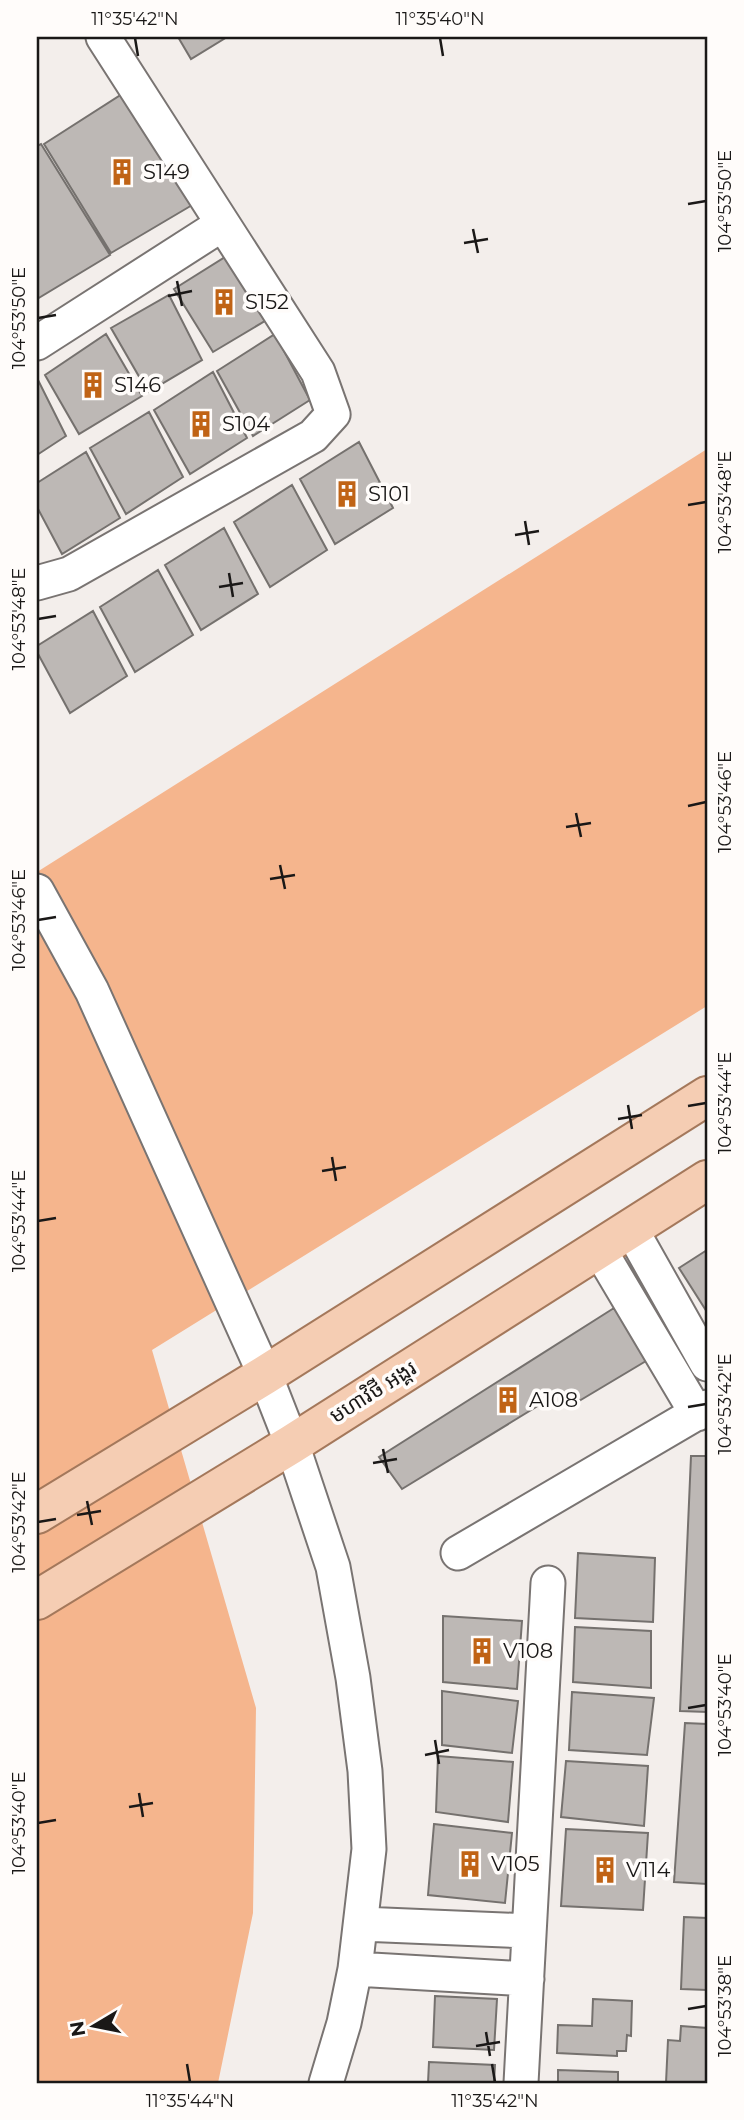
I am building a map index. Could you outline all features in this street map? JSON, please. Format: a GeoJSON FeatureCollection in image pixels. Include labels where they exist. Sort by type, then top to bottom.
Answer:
{"type":"FeatureCollection","features":[{"type":"Feature","properties":{"kind":"main road"},"geometry":{"type":"LineString","coordinates":[[37,1514],[265,1375],[707,1096]]}},
{"type":"Feature","properties":{"kind":"main road","name":"មហាវិថី អង្គរ"},"geometry":{"type":"LineString","coordinates":[[37,1600],[292,1444],[707,1180]]}},
{"type":"Feature","properties":{"kind":"street"},"geometry":{"type":"LineString","coordinates":[[37,583],[69,573],[313,436],[333,414],[318,372],[221,225],[103,37]]}},
{"type":"Feature","properties":{"kind":"street"},"geometry":{"type":"LineString","coordinates":[[37,343],[221,225]]}},
{"type":"Feature","properties":{"kind":"street"},"geometry":{"type":"LineString","coordinates":[[37,891],[92,991],[265,1375],[292,1444],[333,1567],[353,1678],[365,1771],[369,1849],[355,1969],[344,2022],[326,2083]]}},
{"type":"Feature","properties":{"kind":"street"},"geometry":{"type":"LineString","coordinates":[[631,1229],[707,1364]]}},
{"type":"Feature","properties":{"kind":"street"},"geometry":{"type":"LineString","coordinates":[[458,1553],[702,1411],[599,1249]]}},
{"type":"Feature","properties":{"kind":"street"},"geometry":{"type":"LineString","coordinates":[[522,2083],[548,1583]]}},
{"type":"Feature","properties":{"kind":"street"},"geometry":{"type":"LineString","coordinates":[[360,1924],[529,1931]]}},
{"type":"Feature","properties":{"kind":"street"},"geometry":{"type":"LineString","coordinates":[[355,1969],[527,1979]]}},
{"type":"Feature","properties":{"kind":"shaded area"},"geometry":{"type":"Polygon","coordinates":[[[707,449],[707,1006],[152,1350],[256,1708],[253,1913],[218,2083],[37,2083],[37,872],[707,449]]]}},
{"type":"Feature","properties":{"kind":"building"},"geometry":{"type":"Polygon","coordinates":[[[178,37],[227,37],[191,59],[178,37]]]}},
{"type":"Feature","properties":{"kind":"building","name":"S149"},"geometry":{"type":"Polygon","coordinates":[[[130,89],[199,201],[111,253],[44,144],[130,89]]]}},
{"type":"Feature","properties":{"kind":"building"},"geometry":{"type":"Polygon","coordinates":[[[41,144],[110,255],[37,299],[37,146],[41,144]]]}},
{"type":"Feature","properties":{"kind":"building","name":"S152"},"geometry":{"type":"Polygon","coordinates":[[[233,252],[275,315],[213,352],[174,289],[233,252]]]}},
{"type":"Feature","properties":{"kind":"building"},"geometry":{"type":"Polygon","coordinates":[[[169,295],[202,360],[148,392],[111,328],[169,295]]]}},
{"type":"Feature","properties":{"kind":"building","name":"S146"},"geometry":{"type":"Polygon","coordinates":[[[106,334],[142,396],[79,434],[45,375],[106,334]]]}},
{"type":"Feature","properties":{"kind":"building"},"geometry":{"type":"Polygon","coordinates":[[[275,334],[310,400],[253,436],[217,371],[275,334]]]}},
{"type":"Feature","properties":{"kind":"building","name":"S104"},"geometry":{"type":"Polygon","coordinates":[[[213,372],[247,438],[190,474],[154,410],[213,372]]]}},
{"type":"Feature","properties":{"kind":"building"},"geometry":{"type":"Polygon","coordinates":[[[37,378],[66,436],[37,455],[37,378]]]}},
{"type":"Feature","properties":{"kind":"building"},"geometry":{"type":"Polygon","coordinates":[[[149,412],[183,477],[126,514],[90,448],[149,412]]]}},
{"type":"Feature","properties":{"kind":"building","name":"S101"},"geometry":{"type":"Polygon","coordinates":[[[359,442],[393,508],[335,544],[300,479],[359,442]]]}},
{"type":"Feature","properties":{"kind":"building"},"geometry":{"type":"Polygon","coordinates":[[[86,452],[120,518],[62,554],[37,507],[37,483],[86,452]]]}},
{"type":"Feature","properties":{"kind":"building"},"geometry":{"type":"Polygon","coordinates":[[[292,485],[327,550],[270,587],[234,522],[292,485]]]}},
{"type":"Feature","properties":{"kind":"building"},"geometry":{"type":"Polygon","coordinates":[[[224,528],[258,594],[201,630],[165,565],[224,528]]]}},
{"type":"Feature","properties":{"kind":"building"},"geometry":{"type":"Polygon","coordinates":[[[158,570],[193,635],[135,672],[100,607],[158,570]]]}},
{"type":"Feature","properties":{"kind":"building"},"geometry":{"type":"Polygon","coordinates":[[[93,611],[127,676],[70,713],[37,652],[37,646],[93,611]]]}},
{"type":"Feature","properties":{"kind":"building"},"geometry":{"type":"Polygon","coordinates":[[[707,1250],[707,1312],[679,1268],[707,1250]]]}},
{"type":"Feature","properties":{"kind":"building","name":"A108"},"geometry":{"type":"Polygon","coordinates":[[[614,1308],[651,1358],[569,1407],[559,1393],[402,1489],[379,1457],[614,1308]]]}},
{"type":"Feature","properties":{"kind":"building"},"geometry":{"type":"Polygon","coordinates":[[[691,1456],[707,1456],[707,1712],[680,1711],[691,1456]]]}},
{"type":"Feature","properties":{"kind":"building"},"geometry":{"type":"Polygon","coordinates":[[[578,1553],[655,1558],[653,1622],[575,1618],[578,1553]]]}},
{"type":"Feature","properties":{"kind":"building","name":"V108"},"geometry":{"type":"Polygon","coordinates":[[[443,1616],[522,1621],[517,1689],[443,1682],[443,1616]]]}},
{"type":"Feature","properties":{"kind":"building"},"geometry":{"type":"Polygon","coordinates":[[[575,1627],[651,1631],[651,1688],[573,1682],[575,1627]]]}},
{"type":"Feature","properties":{"kind":"building"},"geometry":{"type":"Polygon","coordinates":[[[442,1691],[518,1701],[512,1753],[442,1745],[442,1691]]]}},
{"type":"Feature","properties":{"kind":"building"},"geometry":{"type":"Polygon","coordinates":[[[572,1692],[654,1698],[647,1755],[569,1750],[572,1692]]]}},
{"type":"Feature","properties":{"kind":"building"},"geometry":{"type":"Polygon","coordinates":[[[685,1723],[707,1724],[707,1884],[674,1882],[685,1723]]]}},
{"type":"Feature","properties":{"kind":"building"},"geometry":{"type":"Polygon","coordinates":[[[438,1756],[513,1762],[508,1822],[436,1812],[438,1756]]]}},
{"type":"Feature","properties":{"kind":"building"},"geometry":{"type":"Polygon","coordinates":[[[566,1761],[648,1766],[644,1826],[561,1817],[566,1761]]]}},
{"type":"Feature","properties":{"kind":"building","name":"V105"},"geometry":{"type":"Polygon","coordinates":[[[434,1824],[512,1833],[505,1903],[428,1895],[434,1824]]]}},
{"type":"Feature","properties":{"kind":"building","name":"V114"},"geometry":{"type":"Polygon","coordinates":[[[566,1829],[648,1833],[643,1910],[561,1906],[566,1829]]]}},
{"type":"Feature","properties":{"kind":"building"},"geometry":{"type":"Polygon","coordinates":[[[684,1917],[707,1918],[707,1990],[681,1989],[684,1917]]]}},
{"type":"Feature","properties":{"kind":"building"},"geometry":{"type":"Polygon","coordinates":[[[435,1996],[497,1999],[494,2050],[433,2047],[435,1996]]]}},
{"type":"Feature","properties":{"kind":"building"},"geometry":{"type":"Polygon","coordinates":[[[593,1999],[632,2001],[631,2036],[627,2035],[626,2051],[617,2051],[617,2056],[557,2053],[558,2025],[592,2026],[593,1999]]]}},
{"type":"Feature","properties":{"kind":"building"},"geometry":{"type":"Polygon","coordinates":[[[681,2026],[707,2028],[707,2083],[666,2083],[668,2040],[680,2041],[681,2026]]]}},
{"type":"Feature","properties":{"kind":"building"},"geometry":{"type":"Polygon","coordinates":[[[429,2062],[495,2065],[494,2083],[428,2083],[429,2062]]]}},
{"type":"Feature","properties":{"kind":"building"},"geometry":{"type":"Polygon","coordinates":[[[558,2070],[618,2072],[618,2083],[558,2083],[558,2070]]]}},
{"type":"Feature","properties":{"kind":"place","name":"S149"},"geometry":{"type":"Point","coordinates":[122,172]}},
{"type":"Feature","properties":{"kind":"place","name":"S152"},"geometry":{"type":"Point","coordinates":[224,302]}},
{"type":"Feature","properties":{"kind":"place","name":"S146"},"geometry":{"type":"Point","coordinates":[93,385]}},
{"type":"Feature","properties":{"kind":"place","name":"S104"},"geometry":{"type":"Point","coordinates":[201,424]}},
{"type":"Feature","properties":{"kind":"place","name":"S101"},"geometry":{"type":"Point","coordinates":[347,494]}},
{"type":"Feature","properties":{"kind":"place","name":"A108"},"geometry":{"type":"Point","coordinates":[508,1400]}},
{"type":"Feature","properties":{"kind":"place","name":"V108"},"geometry":{"type":"Point","coordinates":[482,1651]}},
{"type":"Feature","properties":{"kind":"place","name":"V105"},"geometry":{"type":"Point","coordinates":[470,1864]}},
{"type":"Feature","properties":{"kind":"place","name":"V114"},"geometry":{"type":"Point","coordinates":[605,1870]}}]}
